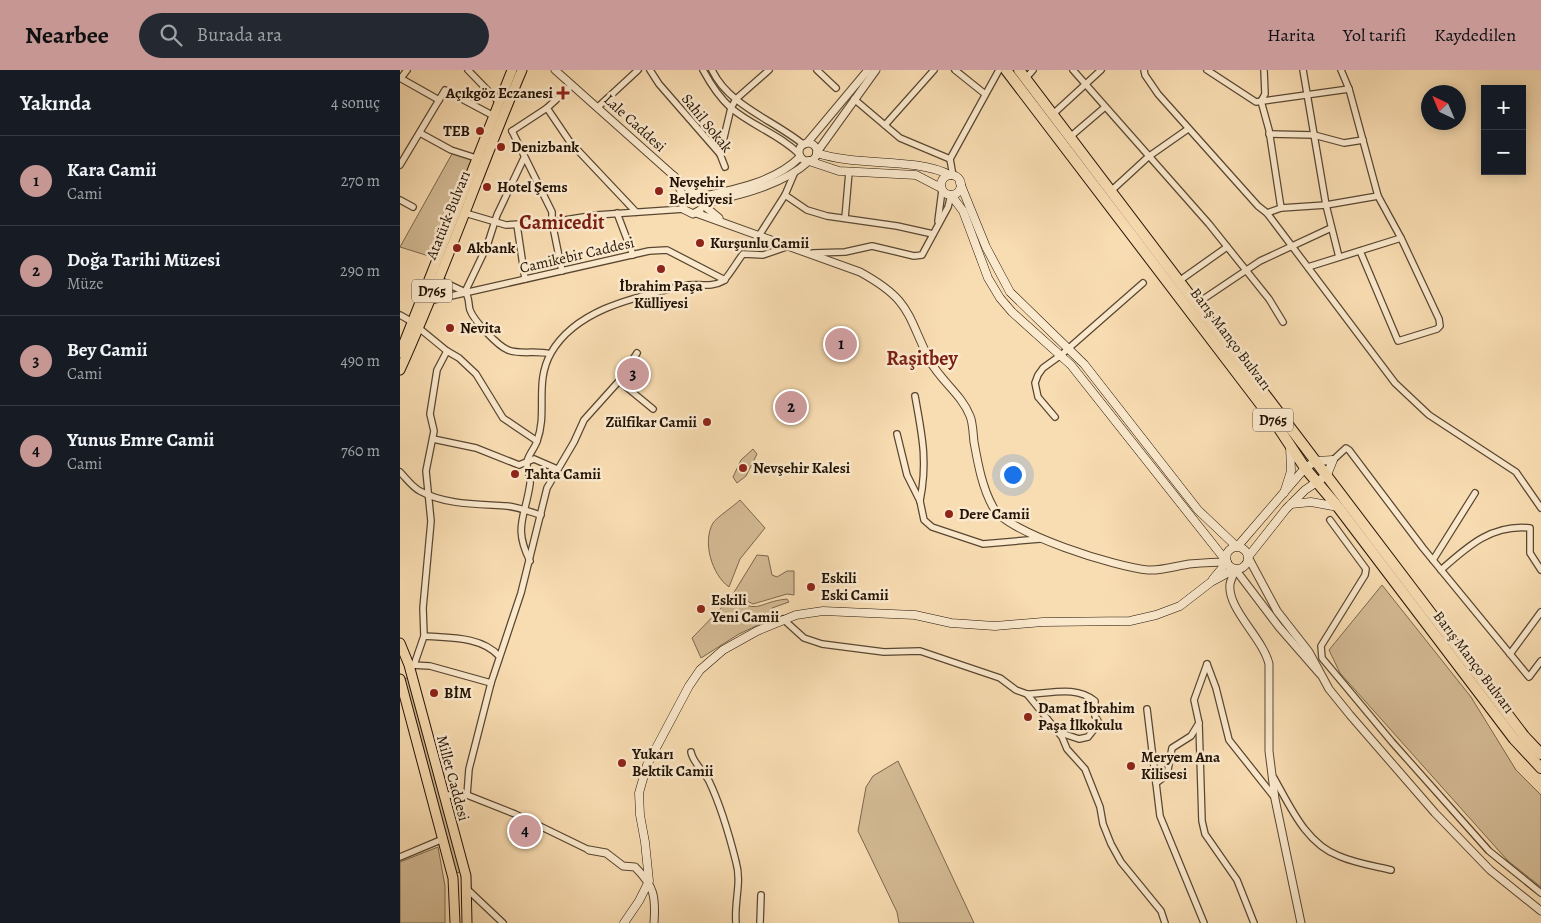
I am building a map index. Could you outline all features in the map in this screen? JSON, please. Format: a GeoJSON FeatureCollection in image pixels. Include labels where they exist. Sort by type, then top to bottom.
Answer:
{"type":"FeatureCollection","features":[{"type":"Feature","properties":{"kind":"highway","name":"Barış Manço Bulvarı"},"geometry":{"type":"LineString","coordinates":[[1006,70],[1172,286],[1305,468],[1338,507],[1514,740],[1541,768]]}},
{"type":"Feature","properties":{"kind":"highway","name":"Barış Manço Bulvarı"},"geometry":{"type":"LineString","coordinates":[[1022,74],[1524,736],[1541,754]]}},
{"type":"Feature","properties":{"kind":"main road","name":"Atatürk Bulvarı"},"geometry":{"type":"LineString","coordinates":[[400,354],[429,301],[460,212],[476,158],[512,70]]}},
{"type":"Feature","properties":{"kind":"main road","name":"Atatürk Bulvarı"},"geometry":{"type":"LineString","coordinates":[[400,370],[460,212],[522,70]]}},
{"type":"Feature","properties":{"kind":"main road"},"geometry":{"type":"LineString","coordinates":[[817,153],[847,161],[926,167],[952,176],[960,183],[986,247],[1010,292],[1069,348],[1102,386],[1198,510],[1237,547],[1246,551],[1248,557]]}},
{"type":"Feature","properties":{"kind":"main road"},"geometry":{"type":"LineString","coordinates":[[809,161],[822,167],[849,172],[916,175],[951,195],[963,212],[988,278],[1000,298],[1019,318],[1062,355],[1085,381],[1227,562],[1235,569]]}},
{"type":"Feature","properties":{"kind":"main road"},"geometry":{"type":"LineString","coordinates":[[941,189],[942,179],[952,176]]}},
{"type":"Feature","properties":{"kind":"main road"},"geometry":{"type":"LineString","coordinates":[[951,195],[959,190],[960,183]]}},
{"type":"Feature","properties":{"kind":"main road"},"geometry":{"type":"LineString","coordinates":[[1283,496],[1291,471],[1290,446]]}},
{"type":"Feature","properties":{"kind":"main road"},"geometry":{"type":"LineString","coordinates":[[624,923],[639,901],[649,881],[639,793],[647,765],[689,686],[700,670],[723,650],[783,619],[823,611],[915,615],[951,623],[995,626],[1043,622],[1130,621],[1156,615],[1180,606],[1211,582],[1235,569],[1245,566],[1248,557],[1269,527],[1305,490],[1327,475],[1333,460],[1316,461],[1305,468],[1283,496],[1237,547],[1228,552],[1227,562],[1211,582]]}},
{"type":"Feature","properties":{"kind":"main road"},"geometry":{"type":"LineString","coordinates":[[1291,504],[1311,502],[1338,507]]}},
{"type":"Feature","properties":{"kind":"main road","name":"Millet Caddesi"},"geometry":{"type":"LineString","coordinates":[[400,643],[408,665],[466,876],[467,923]]}},
{"type":"Feature","properties":{"kind":"main road","name":"Millet Caddesi"},"geometry":{"type":"LineString","coordinates":[[400,679],[452,878],[455,923]]}},
{"type":"Feature","properties":{"kind":"main road"},"geometry":{"type":"LineString","coordinates":[[452,878],[457,875],[466,876]]}},
{"type":"Feature","properties":{"kind":"main road"},"geometry":{"type":"LineString","coordinates":[[454,891],[460,893],[467,889]]}},
{"type":"Feature","properties":{"kind":"street"},"geometry":{"type":"LineString","coordinates":[[407,70],[400,78],[439,100]]}},
{"type":"Feature","properties":{"kind":"street"},"geometry":{"type":"LineString","coordinates":[[468,70],[498,101]]}},
{"type":"Feature","properties":{"kind":"street","name":"Lale Caddesi"},"geometry":{"type":"LineString","coordinates":[[555,70],[721,220]]}},
{"type":"Feature","properties":{"kind":"street"},"geometry":{"type":"LineString","coordinates":[[598,107],[638,70]]}},
{"type":"Feature","properties":{"kind":"street","name":"Sahil Sokak"},"geometry":{"type":"LineString","coordinates":[[650,70],[659,84],[720,154],[725,167]]}},
{"type":"Feature","properties":{"kind":"street"},"geometry":{"type":"LineString","coordinates":[[703,70],[731,108],[786,141],[809,161]]}},
{"type":"Feature","properties":{"kind":"street"},"geometry":{"type":"LineString","coordinates":[[712,70],[722,86],[736,99],[806,144],[814,146],[817,153]]}},
{"type":"Feature","properties":{"kind":"street"},"geometry":{"type":"LineString","coordinates":[[720,154],[731,108],[736,99],[769,70]]}},
{"type":"Feature","properties":{"kind":"street"},"geometry":{"type":"LineString","coordinates":[[817,70],[836,88]]}},
{"type":"Feature","properties":{"kind":"street"},"geometry":{"type":"LineString","coordinates":[[698,198],[773,177],[786,170],[868,70]]}},
{"type":"Feature","properties":{"kind":"street"},"geometry":{"type":"LineString","coordinates":[[684,198],[698,198],[782,180],[794,174],[814,159],[876,70]]}},
{"type":"Feature","properties":{"kind":"street"},"geometry":{"type":"LineString","coordinates":[[885,125],[934,70]]}},
{"type":"Feature","properties":{"kind":"street"},"geometry":{"type":"LineString","coordinates":[[955,70],[985,94]]}},
{"type":"Feature","properties":{"kind":"street"},"geometry":{"type":"LineString","coordinates":[[952,176],[950,158],[999,70]]}},
{"type":"Feature","properties":{"kind":"street"},"geometry":{"type":"LineString","coordinates":[[1022,74],[1033,70]]}},
{"type":"Feature","properties":{"kind":"street"},"geometry":{"type":"LineString","coordinates":[[1073,70],[1148,158],[1209,224],[1245,271],[1270,299],[1283,322]]}},
{"type":"Feature","properties":{"kind":"street"},"geometry":{"type":"LineString","coordinates":[[1052,115],[1101,70]]}},
{"type":"Feature","properties":{"kind":"street"},"geometry":{"type":"LineString","coordinates":[[1138,70],[1144,73],[1158,94],[1188,129],[1258,206],[1267,213],[1395,383],[1428,415],[1516,472],[1541,508]]}},
{"type":"Feature","properties":{"kind":"street"},"geometry":{"type":"LineString","coordinates":[[1208,70],[1247,98],[1256,102],[1349,89]]}},
{"type":"Feature","properties":{"kind":"street"},"geometry":{"type":"LineString","coordinates":[[1264,70],[1265,94],[1261,101],[1282,208]]}},
{"type":"Feature","properties":{"kind":"street"},"geometry":{"type":"LineString","coordinates":[[1303,70],[1326,205],[1338,257]]}},
{"type":"Feature","properties":{"kind":"street"},"geometry":{"type":"LineString","coordinates":[[1341,70],[1349,89],[1378,196],[1401,238],[1440,323],[1438,329],[1398,342],[1360,252]]}},
{"type":"Feature","properties":{"kind":"street"},"geometry":{"type":"LineString","coordinates":[[498,127],[512,131],[547,108],[572,85]]}},
{"type":"Feature","properties":{"kind":"street"},"geometry":{"type":"LineString","coordinates":[[400,165],[445,90],[492,115]]}},
{"type":"Feature","properties":{"kind":"street"},"geometry":{"type":"LineString","coordinates":[[854,99],[900,138],[950,158]]}},
{"type":"Feature","properties":{"kind":"street"},"geometry":{"type":"LineString","coordinates":[[1070,138],[1105,107]]}},
{"type":"Feature","properties":{"kind":"street"},"geometry":{"type":"LineString","coordinates":[[547,108],[570,142],[636,212]]}},
{"type":"Feature","properties":{"kind":"street"},"geometry":{"type":"LineString","coordinates":[[1111,191],[1148,158],[1188,129]]}},
{"type":"Feature","properties":{"kind":"street"},"geometry":{"type":"LineString","coordinates":[[512,131],[552,212],[552,222],[562,271]]}},
{"type":"Feature","properties":{"kind":"street"},"geometry":{"type":"LineString","coordinates":[[420,133],[451,150],[476,158]]}},
{"type":"Feature","properties":{"kind":"street"},"geometry":{"type":"LineString","coordinates":[[1269,134],[1314,135],[1344,143],[1363,140]]}},
{"type":"Feature","properties":{"kind":"street"},"geometry":{"type":"LineString","coordinates":[[465,292],[487,246],[494,223],[524,158]]}},
{"type":"Feature","properties":{"kind":"street"},"geometry":{"type":"LineString","coordinates":[[845,218],[849,172]]}},
{"type":"Feature","properties":{"kind":"street"},"geometry":{"type":"LineString","coordinates":[[760,234],[785,195],[794,174]]}},
{"type":"Feature","properties":{"kind":"street"},"geometry":{"type":"LineString","coordinates":[[674,176],[684,198],[682,205],[689,213],[721,220],[746,231],[760,234],[789,246],[813,253],[860,272],[883,285],[901,300],[913,319],[936,371],[965,406],[971,417],[979,468],[993,508],[1006,521],[1040,539],[1121,566],[1150,571],[1189,564],[1227,562]]}},
{"type":"Feature","properties":{"kind":"street"},"geometry":{"type":"LineString","coordinates":[[937,226],[941,189]]}},
{"type":"Feature","properties":{"kind":"street"},"geometry":{"type":"LineString","coordinates":[[785,195],[808,210],[933,234]]}},
{"type":"Feature","properties":{"kind":"street"},"geometry":{"type":"LineString","coordinates":[[813,253],[845,252],[872,246],[914,256],[922,255],[948,207],[951,195]]}},
{"type":"Feature","properties":{"kind":"street"},"geometry":{"type":"LineString","coordinates":[[1267,213],[1282,208],[1326,205],[1378,196]]}},
{"type":"Feature","properties":{"kind":"street"},"geometry":{"type":"LineString","coordinates":[[696,213],[698,198]]}},
{"type":"Feature","properties":{"kind":"street"},"geometry":{"type":"LineString","coordinates":[[400,200],[414,207]]}},
{"type":"Feature","properties":{"kind":"street"},"geometry":{"type":"LineString","coordinates":[[460,212],[494,223],[517,225],[656,210],[684,209]]}},
{"type":"Feature","properties":{"kind":"street"},"geometry":{"type":"LineString","coordinates":[[616,214],[633,255]]}},
{"type":"Feature","properties":{"kind":"street"},"geometry":{"type":"LineString","coordinates":[[517,225],[525,279]]}},
{"type":"Feature","properties":{"kind":"street"},"geometry":{"type":"LineString","coordinates":[[1196,304],[1260,261],[1293,248],[1331,228]]}},
{"type":"Feature","properties":{"kind":"street"},"geometry":{"type":"LineString","coordinates":[[1308,267],[1401,238]]}},
{"type":"Feature","properties":{"kind":"street"},"geometry":{"type":"LineString","coordinates":[[530,561],[523,547],[520,532],[530,482],[527,462],[537,441],[541,426],[542,376],[550,354],[564,334],[612,305],[684,285],[713,286],[725,280],[743,254],[763,254],[789,246]]}},
{"type":"Feature","properties":{"kind":"street"},"geometry":{"type":"LineString","coordinates":[[1179,281],[1227,247]]}},
{"type":"Feature","properties":{"kind":"street","name":"Camikebir Caddesi"},"geometry":{"type":"LineString","coordinates":[[429,301],[633,255],[667,250],[725,280]]}},
{"type":"Feature","properties":{"kind":"street"},"geometry":{"type":"LineString","coordinates":[[437,279],[465,292],[468,295],[471,312],[499,344],[509,351],[540,351],[550,354]]}},
{"type":"Feature","properties":{"kind":"street"},"geometry":{"type":"LineString","coordinates":[[1055,417],[1038,397],[1035,383],[1044,368],[1062,355],[1143,284]]}},
{"type":"Feature","properties":{"kind":"street"},"geometry":{"type":"LineString","coordinates":[[400,315],[459,358],[476,374],[487,389],[503,418],[537,441]]}},
{"type":"Feature","properties":{"kind":"street"},"geometry":{"type":"LineString","coordinates":[[400,676],[424,636],[423,608],[431,521],[426,471],[434,430],[430,414],[437,370],[447,351]]}},
{"type":"Feature","properties":{"kind":"street"},"geometry":{"type":"LineString","coordinates":[[467,795],[469,769],[491,683],[530,561],[535,531],[547,488],[556,469],[574,442],[584,420],[619,381],[637,354]]}},
{"type":"Feature","properties":{"kind":"street"},"geometry":{"type":"LineString","coordinates":[[619,381],[653,409]]}},
{"type":"Feature","properties":{"kind":"street"},"geometry":{"type":"LineString","coordinates":[[915,396],[923,444],[925,475],[920,501]]}},
{"type":"Feature","properties":{"kind":"street"},"geometry":{"type":"LineString","coordinates":[[897,434],[907,475],[920,501],[924,520],[932,527],[983,544],[1040,539]]}},
{"type":"Feature","properties":{"kind":"street"},"geometry":{"type":"LineString","coordinates":[[433,439],[476,448],[519,465],[534,459],[556,469]]}},
{"type":"Feature","properties":{"kind":"street"},"geometry":{"type":"LineString","coordinates":[[1333,460],[1346,448],[1349,450],[1433,560],[1529,677],[1541,662]]}},
{"type":"Feature","properties":{"kind":"street"},"geometry":{"type":"LineString","coordinates":[[400,472],[418,490],[427,494],[481,506],[509,506],[541,515]]}},
{"type":"Feature","properties":{"kind":"street"},"geometry":{"type":"LineString","coordinates":[[1433,560],[1475,493]]}},
{"type":"Feature","properties":{"kind":"street"},"geometry":{"type":"LineString","coordinates":[[1330,520],[1366,569],[1365,574],[1321,646],[1322,658],[1392,742],[1489,851],[1541,893]]}},
{"type":"Feature","properties":{"kind":"street"},"geometry":{"type":"LineString","coordinates":[[1442,570],[1467,547],[1488,534],[1506,528],[1520,527],[1530,528],[1530,553],[1541,570]]}},
{"type":"Feature","properties":{"kind":"street"},"geometry":{"type":"LineString","coordinates":[[1248,557],[1268,596],[1309,652],[1320,674]]}},
{"type":"Feature","properties":{"kind":"street"},"geometry":{"type":"LineString","coordinates":[[1235,569],[1278,626],[1320,674],[1350,715],[1435,813],[1490,870],[1541,911]]}},
{"type":"Feature","properties":{"kind":"street"},"geometry":{"type":"LineString","coordinates":[[1235,569],[1230,585],[1232,594],[1240,613],[1266,651],[1268,664],[1269,751],[1272,776],[1275,799],[1301,923]]}},
{"type":"Feature","properties":{"kind":"street"},"geometry":{"type":"LineString","coordinates":[[1510,654],[1541,612]]}},
{"type":"Feature","properties":{"kind":"street"},"geometry":{"type":"LineString","coordinates":[[783,619],[804,638],[822,644],[884,652],[920,651],[1000,678],[1016,690],[1027,694],[1055,694],[1072,690],[1086,694],[1095,701],[1095,716],[1099,723],[1088,737],[1079,739],[1064,735],[1055,729]]}},
{"type":"Feature","properties":{"kind":"street"},"geometry":{"type":"LineString","coordinates":[[424,636],[473,640],[492,649],[499,656]]}},
{"type":"Feature","properties":{"kind":"street"},"geometry":{"type":"LineString","coordinates":[[1254,923],[1237,880],[1205,834],[1202,821],[1199,723],[1194,700],[1207,664],[1216,688],[1229,740],[1275,799]]}},
{"type":"Feature","properties":{"kind":"street"},"geometry":{"type":"LineString","coordinates":[[408,665],[430,666],[491,683]]}},
{"type":"Feature","properties":{"kind":"street"},"geometry":{"type":"LineString","coordinates":[[1320,674],[1328,667]]}},
{"type":"Feature","properties":{"kind":"street"},"geometry":{"type":"LineString","coordinates":[[1027,694],[1055,729],[1091,782],[1100,806],[1103,824],[1121,862],[1156,905],[1165,923]]}},
{"type":"Feature","properties":{"kind":"street"},"geometry":{"type":"LineString","coordinates":[[1146,709],[1160,816],[1204,923]]}},
{"type":"Feature","properties":{"kind":"street"},"geometry":{"type":"LineString","coordinates":[[1156,783],[1167,775],[1172,748],[1191,736],[1199,723]]}},
{"type":"Feature","properties":{"kind":"street"},"geometry":{"type":"LineString","coordinates":[[691,752],[693,760],[700,766],[709,781],[736,861],[740,878],[735,910],[736,923]]}},
{"type":"Feature","properties":{"kind":"street"},"geometry":{"type":"LineString","coordinates":[[1272,776],[1300,822],[1326,849],[1339,856],[1391,870]]}},
{"type":"Feature","properties":{"kind":"street"},"geometry":{"type":"LineString","coordinates":[[443,795],[467,795],[515,814],[589,850],[606,853],[623,866],[635,867],[649,881],[655,901],[654,923]]}},
{"type":"Feature","properties":{"kind":"street"},"geometry":{"type":"LineString","coordinates":[[400,857],[443,839]]}},
{"type":"Feature","properties":{"kind":"street"},"geometry":{"type":"LineString","coordinates":[[467,889],[503,923]]}},
{"type":"Feature","properties":{"kind":"street"},"geometry":{"type":"LineString","coordinates":[[760,923],[761,895]]}},
{"type":"Feature","properties":{"kind":"shaded area"},"geometry":{"type":"Polygon","coordinates":[[[453,152],[473,159],[432,257],[400,247],[453,152]]]}},
{"type":"Feature","properties":{"kind":"shaded area"},"geometry":{"type":"Polygon","coordinates":[[[753,449],[757,454],[746,476],[737,483],[733,477],[741,460],[753,449]]]}},
{"type":"Feature","properties":{"kind":"shaded area"},"geometry":{"type":"Polygon","coordinates":[[[740,500],[765,528],[740,559],[729,587],[718,575],[710,558],[708,539],[713,523],[740,500]]]}},
{"type":"Feature","properties":{"kind":"shaded area"},"geometry":{"type":"Polygon","coordinates":[[[757,555],[768,556],[772,575],[777,577],[787,571],[794,571],[794,595],[787,594],[753,604],[733,594],[757,555]]]}},
{"type":"Feature","properties":{"kind":"shaded area"},"geometry":{"type":"Polygon","coordinates":[[[1382,585],[1471,697],[1516,770],[1541,795],[1541,887],[1508,861],[1340,673],[1329,650],[1382,585]]]}},
{"type":"Feature","properties":{"kind":"shaded area"},"geometry":{"type":"Polygon","coordinates":[[[731,598],[754,607],[787,599],[789,602],[772,608],[775,617],[739,634],[701,658],[692,638],[731,598]]]}},
{"type":"Feature","properties":{"kind":"shaded area"},"geometry":{"type":"Polygon","coordinates":[[[409,677],[461,872],[454,873],[404,679],[409,677]]]}},
{"type":"Feature","properties":{"kind":"shaded area"},"geometry":{"type":"Polygon","coordinates":[[[898,761],[974,923],[899,923],[897,912],[858,831],[866,787],[873,776],[898,761]]]}},
{"type":"Feature","properties":{"kind":"shaded area"},"geometry":{"type":"Polygon","coordinates":[[[438,847],[445,886],[445,923],[400,923],[400,862],[438,847]]]}},
{"type":"Feature","properties":{"kind":"place","name":"Açıkgöz Eczanesi"},"geometry":{"type":"Point","coordinates":[563,93]}},
{"type":"Feature","properties":{"kind":"place","name":"TEB"},"geometry":{"type":"Point","coordinates":[480,131]}},
{"type":"Feature","properties":{"kind":"place","name":"Denizbank"},"geometry":{"type":"Point","coordinates":[501,147]}},
{"type":"Feature","properties":{"kind":"place","name":"Hotel Şems"},"geometry":{"type":"Point","coordinates":[487,187]}},
{"type":"Feature","properties":{"kind":"place","name":"Nevşehir Belediyesi"},"geometry":{"type":"Point","coordinates":[659,191]}},
{"type":"Feature","properties":{"kind":"place","name":"Kurşunlu Camii"},"geometry":{"type":"Point","coordinates":[700,243]}},
{"type":"Feature","properties":{"kind":"place","name":"Akbank"},"geometry":{"type":"Point","coordinates":[457,248]}},
{"type":"Feature","properties":{"kind":"place","name":"İbrahim Paşa Külliyesi"},"geometry":{"type":"Point","coordinates":[661,269]}},
{"type":"Feature","properties":{"kind":"place","name":"Nevita"},"geometry":{"type":"Point","coordinates":[450,328]}},
{"type":"Feature","properties":{"kind":"place","name":"Kara Camii"},"geometry":{"type":"Point","coordinates":[841,344]}},
{"type":"Feature","properties":{"kind":"place","name":"Bey Camii"},"geometry":{"type":"Point","coordinates":[633,374]}},
{"type":"Feature","properties":{"kind":"place","name":"Doğa Tarihi Müzesi"},"geometry":{"type":"Point","coordinates":[791,407]}},
{"type":"Feature","properties":{"kind":"place","name":"Zülfikar Camii"},"geometry":{"type":"Point","coordinates":[707,422]}},
{"type":"Feature","properties":{"kind":"place","name":"Nevşehir Kalesi"},"geometry":{"type":"Point","coordinates":[743,468]}},
{"type":"Feature","properties":{"kind":"place","name":"Tahta Camii"},"geometry":{"type":"Point","coordinates":[515,474]}},
{"type":"Feature","properties":{"kind":"place","name":"Dere Camii"},"geometry":{"type":"Point","coordinates":[949,514]}},
{"type":"Feature","properties":{"kind":"place","name":"Eskili Eski Camii"},"geometry":{"type":"Point","coordinates":[811,587]}},
{"type":"Feature","properties":{"kind":"place","name":"Eskili Yeni Camii"},"geometry":{"type":"Point","coordinates":[701,609]}},
{"type":"Feature","properties":{"kind":"place","name":"BİM"},"geometry":{"type":"Point","coordinates":[434,693]}},
{"type":"Feature","properties":{"kind":"place","name":"Damat İbrahim Paşa İlkokulu"},"geometry":{"type":"Point","coordinates":[1028,717]}},
{"type":"Feature","properties":{"kind":"place","name":"Yukarı Bektik Camii"},"geometry":{"type":"Point","coordinates":[622,763]}},
{"type":"Feature","properties":{"kind":"place","name":"Meryem Ana Kilisesi"},"geometry":{"type":"Point","coordinates":[1131,766]}},
{"type":"Feature","properties":{"kind":"place","name":"Yunus Emre Camii"},"geometry":{"type":"Point","coordinates":[525,831]}},
{"type":"Feature","properties":{"kind":"district","name":"Camicedit"},"geometry":{"type":"Point","coordinates":[562,222]}},
{"type":"Feature","properties":{"kind":"district","name":"Raşitbey"},"geometry":{"type":"Point","coordinates":[922,358]}}]}
